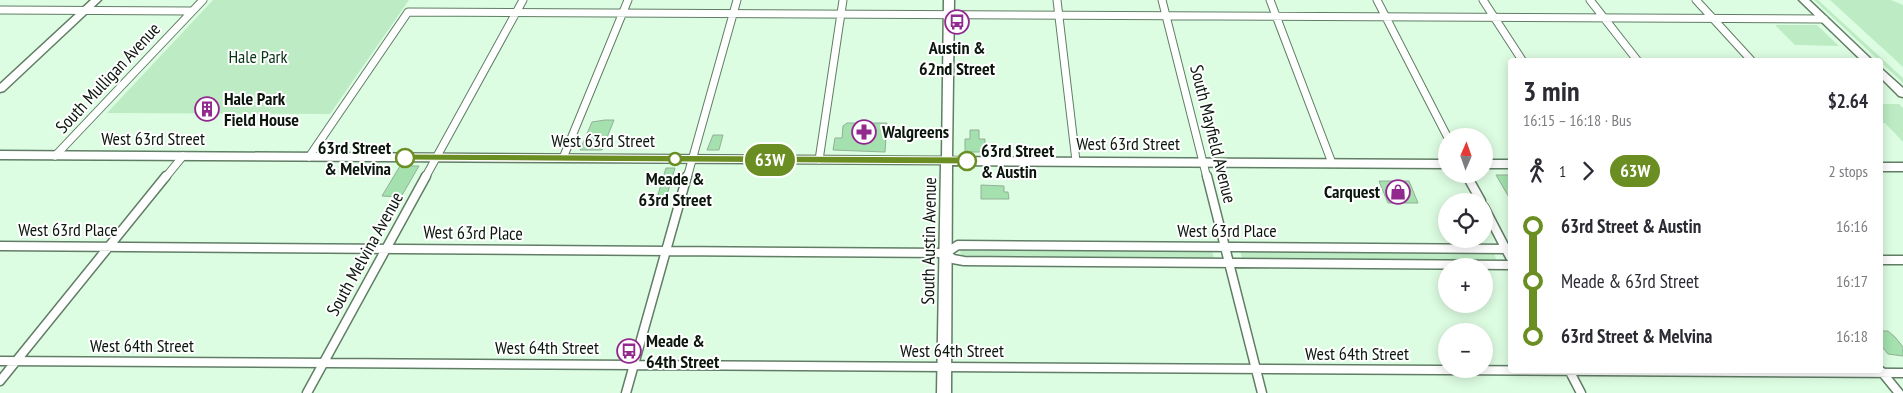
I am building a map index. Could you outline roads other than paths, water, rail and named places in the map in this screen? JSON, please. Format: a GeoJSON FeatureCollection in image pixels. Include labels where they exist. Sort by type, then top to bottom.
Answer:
{"type":"FeatureCollection","features":[{"type":"Feature","properties":{"kind":"main road"},"geometry":{"type":"LineString","coordinates":[[0,89],[96,0]]}},
{"type":"Feature","properties":{"kind":"main road","name":"South Austin Avenue"},"geometry":{"type":"LineString","coordinates":[[944,393],[949,0]]}},
{"type":"Feature","properties":{"kind":"main road"},"geometry":{"type":"LineString","coordinates":[[1804,0],[1865,58]]}},
{"type":"Feature","properties":{"kind":"main road"},"geometry":{"type":"LineString","coordinates":[[1883,75],[1903,94]]}},
{"type":"Feature","properties":{"kind":"main road","name":"West 63rd Street"},"geometry":{"type":"LineString","coordinates":[[0,156],[1438,164]]}},
{"type":"Feature","properties":{"kind":"main road"},"geometry":{"type":"LineString","coordinates":[[1493,164],[1508,164]]}},
{"type":"Feature","properties":{"kind":"main road"},"geometry":{"type":"LineString","coordinates":[[1883,167],[1903,167]]}},
{"type":"Feature","properties":{"kind":"street","name":"South Mulligan Avenue"},"geometry":{"type":"LineString","coordinates":[[56,156],[203,0]]}},
{"type":"Feature","properties":{"kind":"street","name":"South Melvina Avenue"},"geometry":{"type":"LineString","coordinates":[[307,393],[523,0]]}},
{"type":"Feature","properties":{"kind":"street"},"geometry":{"type":"LineString","coordinates":[[563,158],[628,0]]}},
{"type":"Feature","properties":{"kind":"street"},"geometry":{"type":"LineString","coordinates":[[626,393],[737,0]]}},
{"type":"Feature","properties":{"kind":"street"},"geometry":{"type":"LineString","coordinates":[[819,160],[843,0]]}},
{"type":"Feature","properties":{"kind":"street"},"geometry":{"type":"LineString","coordinates":[[1056,0],[1076,161]]}},
{"type":"Feature","properties":{"kind":"street","name":"South Mayfield Avenue"},"geometry":{"type":"LineString","coordinates":[[1162,0],[1262,393]]}},
{"type":"Feature","properties":{"kind":"street"},"geometry":{"type":"LineString","coordinates":[[1270,0],[1332,163]]}},
{"type":"Feature","properties":{"kind":"street"},"geometry":{"type":"LineString","coordinates":[[1377,0],[1443,128]]}},
{"type":"Feature","properties":{"kind":"street"},"geometry":{"type":"LineString","coordinates":[[1483,0],[1521,58]]}},
{"type":"Feature","properties":{"kind":"street"},"geometry":{"type":"LineString","coordinates":[[1590,0],[1635,58]]}},
{"type":"Feature","properties":{"kind":"street"},"geometry":{"type":"LineString","coordinates":[[1696,0],[1749,58]]}},
{"type":"Feature","properties":{"kind":"street"},"geometry":{"type":"LineString","coordinates":[[0,10],[192,11]]}},
{"type":"Feature","properties":{"kind":"street"},"geometry":{"type":"LineString","coordinates":[[309,157],[408,12],[1824,19]]}},
{"type":"Feature","properties":{"kind":"street"},"geometry":{"type":"LineString","coordinates":[[0,381],[183,156]]}},
{"type":"Feature","properties":{"kind":"street"},"geometry":{"type":"LineString","coordinates":[[1493,222],[1508,248]]}},
{"type":"Feature","properties":{"kind":"street","name":"West 63rd Place"},"geometry":{"type":"LineString","coordinates":[[946,253],[958,245],[1508,248]]}},
{"type":"Feature","properties":{"kind":"street","name":"West 63rd Place"},"geometry":{"type":"LineString","coordinates":[[0,246],[946,253],[958,260],[1508,265]]}},
{"type":"Feature","properties":{"kind":"street"},"geometry":{"type":"LineString","coordinates":[[1883,260],[1903,260]]}},
{"type":"Feature","properties":{"kind":"street","name":"West 64th Street"},"geometry":{"type":"LineString","coordinates":[[0,361],[1508,371]]}},
{"type":"Feature","properties":{"kind":"street","name":"West 64th Street"},"geometry":{"type":"LineString","coordinates":[[1883,371],[1903,374]]}},
{"type":"Feature","properties":{"kind":"street"},"geometry":{"type":"LineString","coordinates":[[1883,372],[1899,393]]}},
{"type":"Feature","properties":{"kind":"street"},"geometry":{"type":"LineString","coordinates":[[1570,373],[1581,393]]}},
{"type":"Feature","properties":{"kind":"place","name":"Austin & 62nd Street"},"geometry":{"type":"Point","coordinates":[957,22]}},
{"type":"Feature","properties":{"kind":"place","name":"Hale Park Field House"},"geometry":{"type":"Point","coordinates":[207,109]}},
{"type":"Feature","properties":{"kind":"place","name":"Walgreens"},"geometry":{"type":"Point","coordinates":[864,132]}},
{"type":"Feature","properties":{"kind":"place","name":"63rd Street & Melvina"},"geometry":{"type":"Point","coordinates":[405,158]}},
{"type":"Feature","properties":{"kind":"place","name":"Meade & 63rd Street"},"geometry":{"type":"Point","coordinates":[675,159]}},
{"type":"Feature","properties":{"kind":"place","name":"63rd Street & Austin"},"geometry":{"type":"Point","coordinates":[967,161]}},
{"type":"Feature","properties":{"kind":"place","name":"Carquest"},"geometry":{"type":"Point","coordinates":[1398,192]}},
{"type":"Feature","properties":{"kind":"place","name":"Meade & 64th Street"},"geometry":{"type":"Point","coordinates":[629,351]}},
{"type":"Feature","properties":{"kind":"park label","name":"Hale Park"},"geometry":{"type":"Point","coordinates":[258,57]}}]}
